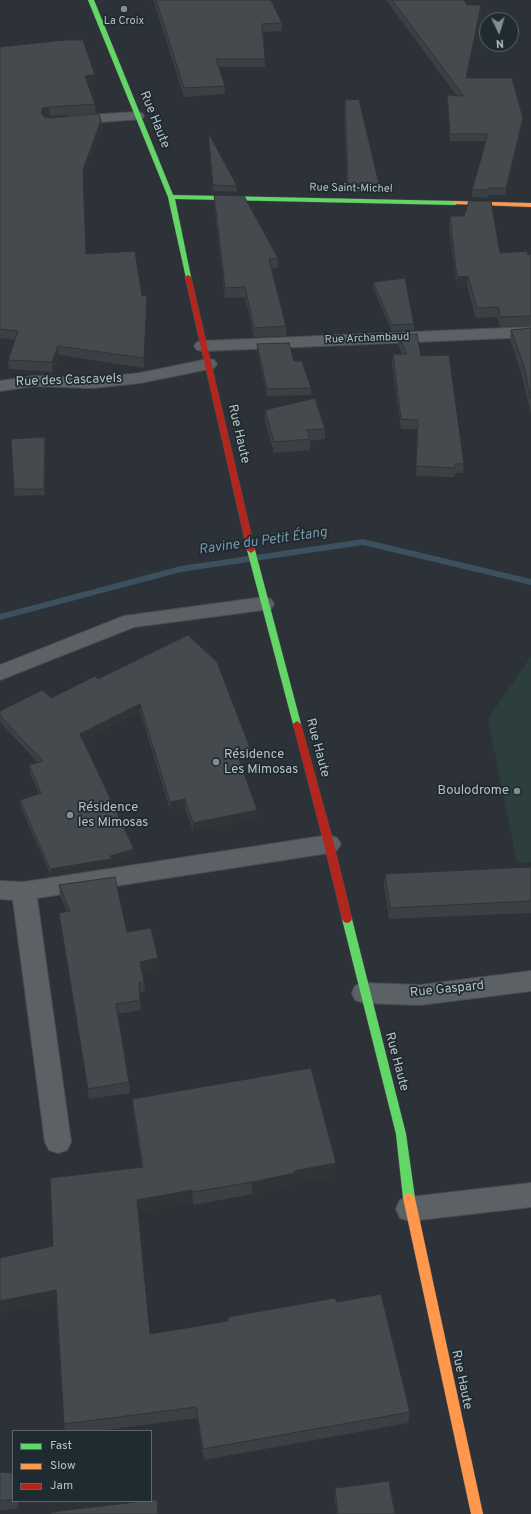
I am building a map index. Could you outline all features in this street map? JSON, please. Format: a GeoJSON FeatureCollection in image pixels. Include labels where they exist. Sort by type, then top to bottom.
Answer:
{"type":"FeatureCollection","features":[{"type":"Feature","properties":{"kind":"main road","name":"Rue Haute"},"geometry":{"type":"LineString","coordinates":[[91,0],[171,197],[203,346],[242,505],[262,595],[329,844],[364,993],[401,1134],[410,1209],[477,1514]]}},
{"type":"Feature","properties":{"kind":"main road","name":"Rue Saint-Michel"},"geometry":{"type":"LineString","coordinates":[[171,197],[531,205]]}},
{"type":"Feature","properties":{"kind":"street"},"geometry":{"type":"LineString","coordinates":[[58,121],[137,116]]}},
{"type":"Feature","properties":{"kind":"street","name":"Rue Archambaud"},"geometry":{"type":"LineString","coordinates":[[203,346],[531,332]]}},
{"type":"Feature","properties":{"kind":"street","name":"Rue des Cascavels"},"geometry":{"type":"LineString","coordinates":[[0,386],[34,381],[93,383],[140,378],[208,364]]}},
{"type":"Feature","properties":{"kind":"street"},"geometry":{"type":"LineString","coordinates":[[0,673],[131,621],[262,595]]}},
{"type":"Feature","properties":{"kind":"street"},"geometry":{"type":"LineString","coordinates":[[58,1142],[12,891],[329,844]]}},
{"type":"Feature","properties":{"kind":"street","name":"Rue Gaspard"},"geometry":{"type":"LineString","coordinates":[[364,993],[420,996],[531,981]]}},
{"type":"Feature","properties":{"kind":"street"},"geometry":{"type":"LineString","coordinates":[[410,1209],[531,1195]]}},
{"type":"Feature","properties":{"kind":"green space","name":"Boulodrome"},"geometry":{"type":"Polygon","coordinates":[[[531,656],[531,862],[517,863],[488,719],[531,656]]]}},
{"type":"Feature","properties":{"kind":"building"},"geometry":{"type":"Polygon","coordinates":[[[156,0],[271,0],[282,23],[262,24],[265,59],[216,59],[225,86],[184,88],[156,0]]]}},
{"type":"Feature","properties":{"kind":"building"},"geometry":{"type":"Polygon","coordinates":[[[392,0],[464,0],[467,5],[481,5],[466,78],[512,78],[523,118],[506,188],[472,190],[488,134],[450,134],[447,95],[464,96],[392,0]]]}},
{"type":"Feature","properties":{"kind":"building"},"geometry":{"type":"Polygon","coordinates":[[[64,40],[83,40],[95,75],[85,76],[95,104],[43,108],[41,113],[44,117],[49,118],[99,114],[101,120],[83,170],[86,254],[135,251],[142,296],[147,296],[144,358],[58,346],[52,362],[8,360],[18,331],[0,329],[0,47],[64,40]]]}},
{"type":"Feature","properties":{"kind":"building"},"geometry":{"type":"Polygon","coordinates":[[[359,99],[379,184],[348,184],[345,100],[359,99]]]}},
{"type":"Feature","properties":{"kind":"building"},"geometry":{"type":"Polygon","coordinates":[[[208,132],[237,186],[213,185],[208,132]]]}},
{"type":"Feature","properties":{"kind":"building"},"geometry":{"type":"Polygon","coordinates":[[[214,195],[244,196],[278,258],[269,259],[286,326],[254,328],[245,287],[225,288],[214,195]]]}},
{"type":"Feature","properties":{"kind":"building"},"geometry":{"type":"Polygon","coordinates":[[[469,201],[491,201],[500,253],[527,251],[528,255],[531,254],[531,316],[501,317],[498,307],[477,308],[468,276],[457,277],[450,216],[464,216],[469,201]]]}},
{"type":"Feature","properties":{"kind":"building"},"geometry":{"type":"Polygon","coordinates":[[[405,278],[414,324],[392,325],[373,282],[405,278]]]}},
{"type":"Feature","properties":{"kind":"building"},"geometry":{"type":"Polygon","coordinates":[[[531,328],[531,399],[524,366],[511,330],[531,328]]]}},
{"type":"Feature","properties":{"kind":"building"},"geometry":{"type":"Polygon","coordinates":[[[417,334],[421,356],[449,355],[464,464],[455,464],[455,468],[416,466],[418,420],[401,419],[393,354],[407,354],[398,335],[417,334]]]}},
{"type":"Feature","properties":{"kind":"building"},"geometry":{"type":"Polygon","coordinates":[[[289,343],[294,361],[302,361],[311,388],[267,389],[257,344],[289,343]]]}},
{"type":"Feature","properties":{"kind":"building"},"geometry":{"type":"Polygon","coordinates":[[[315,398],[325,429],[307,430],[310,439],[274,442],[265,410],[315,398]]]}},
{"type":"Feature","properties":{"kind":"building"},"geometry":{"type":"Polygon","coordinates":[[[45,437],[44,489],[14,489],[11,439],[45,437]]]}},
{"type":"Feature","properties":{"kind":"building"},"geometry":{"type":"Polygon","coordinates":[[[188,635],[217,662],[252,753],[238,756],[257,810],[193,823],[185,799],[170,802],[140,704],[80,734],[134,849],[110,856],[111,859],[50,869],[20,800],[41,793],[29,765],[43,761],[0,716],[0,711],[42,690],[51,698],[95,676],[98,679],[188,635]]]}},
{"type":"Feature","properties":{"kind":"building"},"geometry":{"type":"Polygon","coordinates":[[[531,867],[531,901],[390,908],[385,874],[531,867]]]}},
{"type":"Feature","properties":{"kind":"building"},"geometry":{"type":"Polygon","coordinates":[[[115,877],[127,932],[151,928],[158,958],[140,962],[144,982],[139,982],[140,1000],[116,1004],[129,1082],[88,1089],[59,913],[70,911],[59,885],[115,877]]]}},
{"type":"Feature","properties":{"kind":"building"},"geometry":{"type":"Polygon","coordinates":[[[311,1068],[336,1163],[294,1171],[295,1173],[252,1182],[193,1192],[192,1190],[137,1200],[150,1334],[228,1321],[228,1317],[335,1298],[337,1302],[381,1294],[410,1412],[203,1449],[196,1407],[64,1424],[56,1290],[0,1301],[0,1258],[53,1246],[50,1178],[143,1167],[132,1099],[311,1068]]]}},
{"type":"Feature","properties":{"kind":"building"},"geometry":{"type":"Polygon","coordinates":[[[0,1472],[12,1473],[12,1499],[0,1501],[0,1472]]]}},
{"type":"Feature","properties":{"kind":"building"},"geometry":{"type":"Polygon","coordinates":[[[389,1481],[395,1514],[338,1514],[335,1488],[389,1481]]]}},
{"type":"Feature","properties":{"kind":"building"},"geometry":{"type":"Polygon","coordinates":[[[152,1500],[157,1500],[158,1514],[51,1514],[51,1512],[136,1502],[152,1502],[152,1500]]]}},
{"type":"Feature","properties":{"kind":"waterway","name":"Ravine du Petit Étang"},"geometry":{"type":"LineString","coordinates":[[0,617],[181,569],[363,542],[531,582]]}},
{"type":"Feature","properties":{"kind":"traffic: fast"},"geometry":{"type":"LineString","coordinates":[[91,0],[171,197],[188,277]]}},
{"type":"Feature","properties":{"kind":"traffic: fast"},"geometry":{"type":"LineString","coordinates":[[171,197],[455,203]]}},
{"type":"Feature","properties":{"kind":"traffic: fast"},"geometry":{"type":"LineString","coordinates":[[251,550],[297,724]]}},
{"type":"Feature","properties":{"kind":"traffic: fast"},"geometry":{"type":"LineString","coordinates":[[347,919],[401,1134],[409,1198]]}},
{"type":"Feature","properties":{"kind":"traffic: slow"},"geometry":{"type":"LineString","coordinates":[[455,203],[531,205]]}},
{"type":"Feature","properties":{"kind":"traffic: slow"},"geometry":{"type":"LineString","coordinates":[[409,1198],[477,1514]]}},
{"type":"Feature","properties":{"kind":"traffic: jam"},"geometry":{"type":"LineString","coordinates":[[188,277],[251,550]]}},
{"type":"Feature","properties":{"kind":"traffic: jam"},"geometry":{"type":"LineString","coordinates":[[297,724],[347,919]]}},
{"type":"Feature","properties":{"kind":"place","name":"La Croix"},"geometry":{"type":"Point","coordinates":[124,9]}},
{"type":"Feature","properties":{"kind":"place","name":"Résidence Les Mimosas"},"geometry":{"type":"Point","coordinates":[216,762]}},
{"type":"Feature","properties":{"kind":"place","name":"Boulodrome"},"geometry":{"type":"Point","coordinates":[517,791]}},
{"type":"Feature","properties":{"kind":"place","name":"Résidence les Mimosas"},"geometry":{"type":"Point","coordinates":[70,815]}}]}
